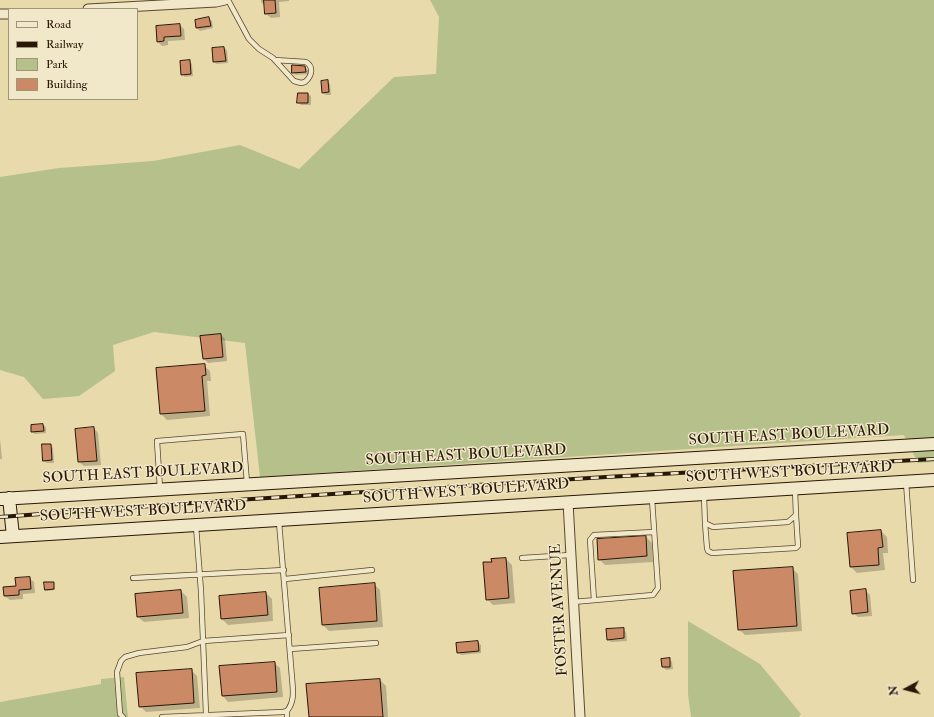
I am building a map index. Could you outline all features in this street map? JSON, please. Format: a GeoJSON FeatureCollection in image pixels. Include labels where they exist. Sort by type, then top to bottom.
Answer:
{"type":"FeatureCollection","features":[{"type":"Feature","properties":{"kind":"main road","name":"SOUTH EAST BOULEVARD"},"geometry":{"type":"LineString","coordinates":[[5,498],[934,444]]}},
{"type":"Feature","properties":{"kind":"main road","name":"SOUTH WEST BOULEVARD"},"geometry":{"type":"LineString","coordinates":[[0,537],[934,480]]}},
{"type":"Feature","properties":{"kind":"main road"},"geometry":{"type":"LineString","coordinates":[[5,498],[13,536]]}},
{"type":"Feature","properties":{"kind":"street"},"geometry":{"type":"LineString","coordinates":[[106,8],[216,2],[226,0]]}},
{"type":"Feature","properties":{"kind":"street","name":"FOSTER AVENUE"},"geometry":{"type":"LineString","coordinates":[[568,502],[580,717]]}},
{"type":"Feature","properties":{"kind":"lane"},"geometry":{"type":"LineString","coordinates":[[226,0],[249,39],[259,49],[275,60],[296,82],[305,82],[311,73],[310,64],[306,62],[275,60]]}},
{"type":"Feature","properties":{"kind":"lane"},"geometry":{"type":"LineString","coordinates":[[160,489],[156,441],[244,434],[247,484]]}},
{"type":"Feature","properties":{"kind":"lane"},"geometry":{"type":"LineString","coordinates":[[906,482],[914,580]]}},
{"type":"Feature","properties":{"kind":"lane"},"geometry":{"type":"LineString","coordinates":[[704,494],[707,548],[710,553],[796,548],[798,546],[798,540],[795,488]]}},
{"type":"Feature","properties":{"kind":"lane"},"geometry":{"type":"LineString","coordinates":[[573,602],[653,595],[658,588],[652,497]]}},
{"type":"Feature","properties":{"kind":"lane"},"geometry":{"type":"LineString","coordinates":[[705,523],[713,527],[788,522],[796,515]]}},
{"type":"Feature","properties":{"kind":"lane"},"geometry":{"type":"LineString","coordinates":[[279,520],[285,579],[293,699],[287,711],[287,717]]}},
{"type":"Feature","properties":{"kind":"lane"},"geometry":{"type":"LineString","coordinates":[[195,525],[203,641],[206,714]]}},
{"type":"Feature","properties":{"kind":"lane"},"geometry":{"type":"LineString","coordinates":[[594,600],[590,540],[594,535],[654,532]]}},
{"type":"Feature","properties":{"kind":"lane"},"geometry":{"type":"LineString","coordinates":[[522,558],[570,555]]}},
{"type":"Feature","properties":{"kind":"lane"},"geometry":{"type":"LineString","coordinates":[[133,578],[284,570]]}},
{"type":"Feature","properties":{"kind":"lane"},"geometry":{"type":"LineString","coordinates":[[285,579],[372,570]]}},
{"type":"Feature","properties":{"kind":"lane"},"geometry":{"type":"LineString","coordinates":[[123,717],[120,714],[117,672],[121,661],[125,657],[139,653],[187,647],[203,641],[289,635]]}},
{"type":"Feature","properties":{"kind":"lane"},"geometry":{"type":"LineString","coordinates":[[290,649],[376,643]]}},
{"type":"Feature","properties":{"kind":"lane"},"geometry":{"type":"LineString","coordinates":[[162,717],[287,711]]}},
{"type":"Feature","properties":{"kind":"green space"},"geometry":{"type":"Polygon","coordinates":[[[430,0],[934,0],[934,462],[918,463],[904,435],[260,477],[245,343],[154,332],[113,345],[115,371],[79,396],[43,399],[24,377],[0,370],[0,177],[59,168],[153,161],[240,145],[299,169],[394,77],[436,74],[439,17],[430,0]]]}},
{"type":"Feature","properties":{"kind":"green space"},"geometry":{"type":"Polygon","coordinates":[[[688,621],[760,664],[801,714],[799,717],[691,717],[688,694],[688,621]]]}},
{"type":"Feature","properties":{"kind":"green space"},"geometry":{"type":"Polygon","coordinates":[[[124,677],[128,717],[0,717],[0,702],[101,684],[101,679],[124,677]]]}},
{"type":"Feature","properties":{"kind":"building"},"geometry":{"type":"Polygon","coordinates":[[[264,0],[275,0],[276,13],[265,14],[264,0]]]}},
{"type":"Feature","properties":{"kind":"building"},"geometry":{"type":"Polygon","coordinates":[[[209,17],[211,26],[196,28],[195,20],[209,17]]]}},
{"type":"Feature","properties":{"kind":"building"},"geometry":{"type":"Polygon","coordinates":[[[180,24],[181,36],[164,37],[164,41],[157,42],[156,26],[180,24]]]}},
{"type":"Feature","properties":{"kind":"building"},"geometry":{"type":"Polygon","coordinates":[[[224,47],[226,61],[213,62],[212,48],[224,47]]]}},
{"type":"Feature","properties":{"kind":"building"},"geometry":{"type":"Polygon","coordinates":[[[190,60],[191,74],[181,75],[180,61],[190,60]]]}},
{"type":"Feature","properties":{"kind":"building"},"geometry":{"type":"Polygon","coordinates":[[[292,65],[305,66],[306,72],[292,73],[292,65]]]}},
{"type":"Feature","properties":{"kind":"building"},"geometry":{"type":"Polygon","coordinates":[[[328,80],[329,92],[322,93],[321,81],[328,80]]]}},
{"type":"Feature","properties":{"kind":"building"},"geometry":{"type":"Polygon","coordinates":[[[298,93],[308,93],[308,103],[297,103],[298,93]]]}},
{"type":"Feature","properties":{"kind":"building"},"geometry":{"type":"Polygon","coordinates":[[[221,334],[223,357],[203,359],[200,336],[221,334]]]}},
{"type":"Feature","properties":{"kind":"building"},"geometry":{"type":"Polygon","coordinates":[[[205,364],[206,375],[202,376],[205,411],[160,414],[156,368],[205,364]]]}},
{"type":"Feature","properties":{"kind":"building"},"geometry":{"type":"Polygon","coordinates":[[[43,424],[44,431],[31,432],[31,425],[43,424]]]}},
{"type":"Feature","properties":{"kind":"building"},"geometry":{"type":"Polygon","coordinates":[[[94,427],[97,461],[78,462],[75,429],[94,427]]]}},
{"type":"Feature","properties":{"kind":"building"},"geometry":{"type":"Polygon","coordinates":[[[42,444],[51,444],[52,460],[43,461],[42,444]]]}},
{"type":"Feature","properties":{"kind":"building"},"geometry":{"type":"Polygon","coordinates":[[[881,530],[883,547],[878,548],[879,565],[850,567],[847,533],[881,530]]]}},
{"type":"Feature","properties":{"kind":"building"},"geometry":{"type":"Polygon","coordinates":[[[646,536],[647,556],[598,560],[597,539],[646,536]]]}},
{"type":"Feature","properties":{"kind":"building"},"geometry":{"type":"Polygon","coordinates":[[[506,558],[509,598],[486,600],[483,562],[492,562],[491,559],[506,558]]]}},
{"type":"Feature","properties":{"kind":"building"},"geometry":{"type":"Polygon","coordinates":[[[793,567],[797,626],[738,630],[733,571],[793,567]]]}},
{"type":"Feature","properties":{"kind":"building"},"geometry":{"type":"Polygon","coordinates":[[[30,577],[31,589],[19,590],[19,595],[4,596],[3,587],[16,586],[15,578],[30,577]]]}},
{"type":"Feature","properties":{"kind":"building"},"geometry":{"type":"Polygon","coordinates":[[[44,582],[54,582],[54,589],[45,590],[44,582]]]}},
{"type":"Feature","properties":{"kind":"building"},"geometry":{"type":"Polygon","coordinates":[[[375,583],[377,621],[322,625],[319,588],[375,583]]]}},
{"type":"Feature","properties":{"kind":"building"},"geometry":{"type":"Polygon","coordinates":[[[866,589],[868,612],[852,614],[850,591],[866,589]]]}},
{"type":"Feature","properties":{"kind":"building"},"geometry":{"type":"Polygon","coordinates":[[[181,590],[183,613],[137,617],[135,594],[181,590]]]}},
{"type":"Feature","properties":{"kind":"building"},"geometry":{"type":"Polygon","coordinates":[[[266,592],[268,615],[221,619],[219,596],[266,592]]]}},
{"type":"Feature","properties":{"kind":"building"},"geometry":{"type":"Polygon","coordinates":[[[624,628],[624,638],[607,640],[606,629],[624,628]]]}},
{"type":"Feature","properties":{"kind":"building"},"geometry":{"type":"Polygon","coordinates":[[[478,641],[479,651],[457,653],[456,643],[478,641]]]}},
{"type":"Feature","properties":{"kind":"building"},"geometry":{"type":"Polygon","coordinates":[[[670,658],[670,667],[662,667],[661,659],[670,658]]]}},
{"type":"Feature","properties":{"kind":"building"},"geometry":{"type":"Polygon","coordinates":[[[275,662],[277,692],[222,696],[219,666],[275,662]]]}},
{"type":"Feature","properties":{"kind":"building"},"geometry":{"type":"Polygon","coordinates":[[[192,669],[194,703],[139,707],[136,673],[192,669]]]}},
{"type":"Feature","properties":{"kind":"building"},"geometry":{"type":"Polygon","coordinates":[[[380,679],[383,717],[309,717],[306,684],[380,679]]]}},
{"type":"Feature","properties":{"kind":"railway"},"geometry":{"type":"LineString","coordinates":[[0,517],[220,501],[606,477],[934,459]]}}]}
